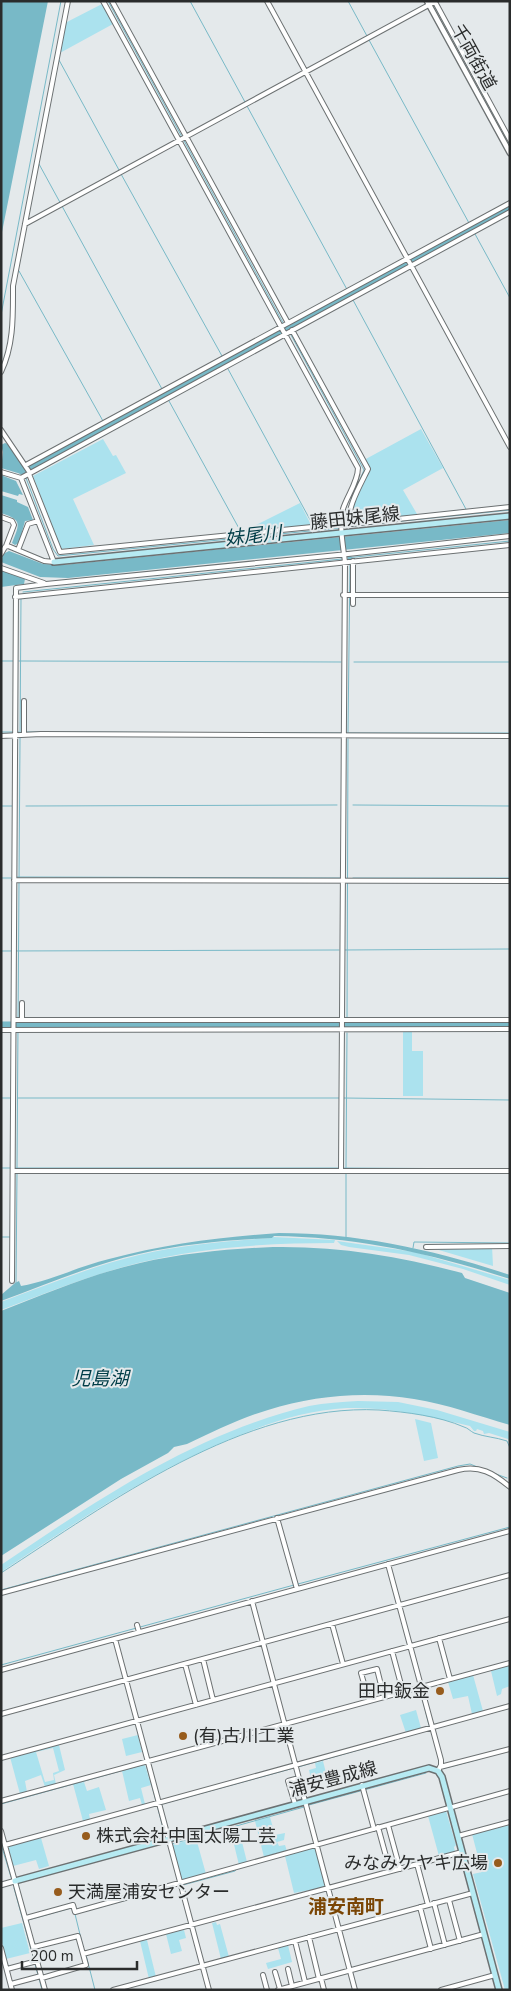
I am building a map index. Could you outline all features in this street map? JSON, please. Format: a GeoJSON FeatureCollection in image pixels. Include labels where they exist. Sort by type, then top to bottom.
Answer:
{"type":"FeatureCollection","features":[{"type":"Feature","properties":{"kind":"main road","name":"藤田妹尾線"},"geometry":{"type":"LineString","coordinates":[[54,562],[206,541],[510,516]]}},
{"type":"Feature","properties":{"kind":"main road","name":"浦安豊成線"},"geometry":{"type":"LineString","coordinates":[[16,1881],[306,1801],[363,1788],[424,1768],[439,1769]]}},
{"type":"Feature","properties":{"kind":"main road"},"geometry":{"type":"LineString","coordinates":[[439,1769],[499,1990]]}},
{"type":"Feature","properties":{"kind":"street"},"geometry":{"type":"LineString","coordinates":[[1,372],[6,363],[10,343],[14,310],[13,286],[68,1]]}},
{"type":"Feature","properties":{"kind":"street"},"geometry":{"type":"LineString","coordinates":[[103,1],[182,139],[284,328],[340,426],[368,469],[343,511],[344,557],[353,604]]}},
{"type":"Feature","properties":{"kind":"street"},"geometry":{"type":"LineString","coordinates":[[112,1],[182,139],[284,328]]}},
{"type":"Feature","properties":{"kind":"street"},"geometry":{"type":"LineString","coordinates":[[267,1],[510,447]]}},
{"type":"Feature","properties":{"kind":"street"},"geometry":{"type":"LineString","coordinates":[[25,224],[433,2],[510,140]]}},
{"type":"Feature","properties":{"kind":"street","name":"千両街道"},"geometry":{"type":"LineString","coordinates":[[433,2],[510,153]]}},
{"type":"Feature","properties":{"kind":"street"},"geometry":{"type":"LineString","coordinates":[[21,478],[28,470],[284,328],[292,330],[347,294],[470,229],[510,203]]}},
{"type":"Feature","properties":{"kind":"street"},"geometry":{"type":"LineString","coordinates":[[28,470],[347,294],[470,229],[510,212]]}},
{"type":"Feature","properties":{"kind":"street"},"geometry":{"type":"LineString","coordinates":[[292,330],[340,426],[358,468],[350,502],[349,515],[351,524],[510,507]]}},
{"type":"Feature","properties":{"kind":"street"},"geometry":{"type":"LineString","coordinates":[[1,430],[28,470],[59,552],[206,541],[241,534],[314,527],[342,529]]}},
{"type":"Feature","properties":{"kind":"street"},"geometry":{"type":"LineString","coordinates":[[1,472],[21,478]]}},
{"type":"Feature","properties":{"kind":"street"},"geometry":{"type":"LineString","coordinates":[[6,546],[44,561],[54,562],[21,478]]}},
{"type":"Feature","properties":{"kind":"street"},"geometry":{"type":"LineString","coordinates":[[1,517],[12,521],[14,525],[1,554]]}},
{"type":"Feature","properties":{"kind":"street"},"geometry":{"type":"LineString","coordinates":[[18,550],[28,524],[38,522]]}},
{"type":"Feature","properties":{"kind":"street"},"geometry":{"type":"LineString","coordinates":[[18,595],[510,536]]}},
{"type":"Feature","properties":{"kind":"street"},"geometry":{"type":"LineString","coordinates":[[20,734],[18,587],[344,557],[353,561],[510,545]]}},
{"type":"Feature","properties":{"kind":"street"},"geometry":{"type":"LineString","coordinates":[[343,1170],[341,1098],[342,1029],[344,1020],[343,734],[353,561]]}},
{"type":"Feature","properties":{"kind":"street"},"geometry":{"type":"LineString","coordinates":[[1,568],[46,584]]}},
{"type":"Feature","properties":{"kind":"street"},"geometry":{"type":"LineString","coordinates":[[350,594],[510,595]]}},
{"type":"Feature","properties":{"kind":"street"},"geometry":{"type":"LineString","coordinates":[[12,1281],[15,1169],[13,1098],[17,1020],[14,951],[17,880],[14,806],[24,701]]}},
{"type":"Feature","properties":{"kind":"street"},"geometry":{"type":"LineString","coordinates":[[1,736],[20,734],[343,734],[510,736]]}},
{"type":"Feature","properties":{"kind":"street"},"geometry":{"type":"LineString","coordinates":[[17,880],[344,879],[510,881]]}},
{"type":"Feature","properties":{"kind":"street"},"geometry":{"type":"LineString","coordinates":[[17,1020],[22,1003]]}},
{"type":"Feature","properties":{"kind":"street"},"geometry":{"type":"LineString","coordinates":[[17,1020],[510,1020]]}},
{"type":"Feature","properties":{"kind":"street"},"geometry":{"type":"LineString","coordinates":[[1,1030],[510,1029]]}},
{"type":"Feature","properties":{"kind":"street"},"geometry":{"type":"LineString","coordinates":[[15,1169],[510,1171]]}},
{"type":"Feature","properties":{"kind":"street"},"geometry":{"type":"LineString","coordinates":[[426,1247],[510,1246]]}},
{"type":"Feature","properties":{"kind":"street"},"geometry":{"type":"LineString","coordinates":[[1,1593],[472,1467],[499,1477],[510,1487]]}},
{"type":"Feature","properties":{"kind":"street"},"geometry":{"type":"LineString","coordinates":[[504,1482],[510,1480]]}},
{"type":"Feature","properties":{"kind":"street"},"geometry":{"type":"LineString","coordinates":[[277,1518],[296,1586]]}},
{"type":"Feature","properties":{"kind":"street"},"geometry":{"type":"LineString","coordinates":[[1,1670],[115,1639],[138,1628],[252,1602],[272,1593],[296,1586],[388,1564],[457,1543],[510,1531]]}},
{"type":"Feature","properties":{"kind":"street"},"geometry":{"type":"LineString","coordinates":[[388,1564],[432,1726],[441,1763],[439,1769]]}},
{"type":"Feature","properties":{"kind":"street"},"geometry":{"type":"LineString","coordinates":[[1,1714],[510,1575]]}},
{"type":"Feature","properties":{"kind":"street"},"geometry":{"type":"LineString","coordinates":[[252,1602],[355,1990]]}},
{"type":"Feature","properties":{"kind":"street"},"geometry":{"type":"LineString","coordinates":[[1,1758],[510,1619]]}},
{"type":"Feature","properties":{"kind":"street"},"geometry":{"type":"LineString","coordinates":[[332,1624],[343,1664]]}},
{"type":"Feature","properties":{"kind":"street"},"geometry":{"type":"LineString","coordinates":[[115,1639],[209,1990]]}},
{"type":"Feature","properties":{"kind":"street"},"geometry":{"type":"LineString","coordinates":[[439,1639],[450,1679]]}},
{"type":"Feature","properties":{"kind":"street"},"geometry":{"type":"LineString","coordinates":[[392,1651],[403,1692]]}},
{"type":"Feature","properties":{"kind":"street"},"geometry":{"type":"LineString","coordinates":[[203,1659],[213,1700]]}},
{"type":"Feature","properties":{"kind":"street"},"geometry":{"type":"LineString","coordinates":[[1,1801],[510,1663]]}},
{"type":"Feature","properties":{"kind":"street"},"geometry":{"type":"LineString","coordinates":[[186,1664],[196,1705]]}},
{"type":"Feature","properties":{"kind":"street"},"geometry":{"type":"LineString","coordinates":[[369,1701],[361,1673],[377,1669],[384,1697]]}},
{"type":"Feature","properties":{"kind":"street"},"geometry":{"type":"LineString","coordinates":[[5,1845],[510,1706]]}},
{"type":"Feature","properties":{"kind":"street"},"geometry":{"type":"LineString","coordinates":[[439,1769],[510,1749]]}},
{"type":"Feature","properties":{"kind":"street"},"geometry":{"type":"LineString","coordinates":[[295,1804],[288,1780],[299,1778]]}},
{"type":"Feature","properties":{"kind":"street"},"geometry":{"type":"LineString","coordinates":[[363,1788],[390,1871]]}},
{"type":"Feature","properties":{"kind":"street"},"geometry":{"type":"LineString","coordinates":[[26,1918],[73,1906],[75,1912],[510,1791]]}},
{"type":"Feature","properties":{"kind":"street"},"geometry":{"type":"LineString","coordinates":[[458,1836],[510,1822]]}},
{"type":"Feature","properties":{"kind":"street"},"geometry":{"type":"LineString","coordinates":[[388,1824],[400,1869]]}},
{"type":"Feature","properties":{"kind":"street"},"geometry":{"type":"LineString","coordinates":[[1,1830],[34,1947],[35,1962],[45,1990]]}},
{"type":"Feature","properties":{"kind":"street"},"geometry":{"type":"LineString","coordinates":[[83,1954],[462,1852]]}},
{"type":"Feature","properties":{"kind":"street"},"geometry":{"type":"LineString","coordinates":[[417,1864],[428,1905]]}},
{"type":"Feature","properties":{"kind":"street"},"geometry":{"type":"LineString","coordinates":[[1,1885],[16,1881]]}},
{"type":"Feature","properties":{"kind":"street"},"geometry":{"type":"LineString","coordinates":[[113,1990],[473,1893]]}},
{"type":"Feature","properties":{"kind":"street"},"geometry":{"type":"LineString","coordinates":[[449,1900],[460,1941]]}},
{"type":"Feature","properties":{"kind":"street"},"geometry":{"type":"LineString","coordinates":[[434,1903],[446,1945]]}},
{"type":"Feature","properties":{"kind":"street"},"geometry":{"type":"LineString","coordinates":[[420,1907],[431,1948]]}},
{"type":"Feature","properties":{"kind":"street"},"geometry":{"type":"LineString","coordinates":[[276,1972],[279,1990],[484,1934]]}},
{"type":"Feature","properties":{"kind":"street"},"geometry":{"type":"LineString","coordinates":[[11,1984],[86,1965],[78,1936],[34,1947]]}},
{"type":"Feature","properties":{"kind":"street"},"geometry":{"type":"LineString","coordinates":[[309,1938],[324,1990]]}},
{"type":"Feature","properties":{"kind":"street"},"geometry":{"type":"LineString","coordinates":[[295,1942],[307,1990]]}},
{"type":"Feature","properties":{"kind":"street"},"geometry":{"type":"LineString","coordinates":[[1,1948],[12,1990]]}},
{"type":"Feature","properties":{"kind":"street"},"geometry":{"type":"LineString","coordinates":[[7,1969],[35,1962]]}},
{"type":"Feature","properties":{"kind":"street"},"geometry":{"type":"LineString","coordinates":[[288,1969],[289,1988]]}},
{"type":"Feature","properties":{"kind":"street"},"geometry":{"type":"LineString","coordinates":[[263,1975],[267,1990]]}},
{"type":"Feature","properties":{"kind":"street"},"geometry":{"type":"LineString","coordinates":[[441,1990],[495,1975]]}},
{"type":"Feature","properties":{"kind":"shaded area"},"geometry":{"type":"Polygon","coordinates":[[[102,4],[113,24],[58,54],[65,23],[102,4]]]}},
{"type":"Feature","properties":{"kind":"shaded area"},"geometry":{"type":"Polygon","coordinates":[[[421,429],[443,468],[403,490],[417,514],[416,517],[357,523],[355,508],[352,508],[369,470],[364,460],[421,429]]]}},
{"type":"Feature","properties":{"kind":"shaded area"},"geometry":{"type":"Polygon","coordinates":[[[103,439],[113,456],[116,455],[126,473],[73,499],[94,545],[61,549],[33,476],[103,439]]]}},
{"type":"Feature","properties":{"kind":"shaded area"},"geometry":{"type":"Polygon","coordinates":[[[300,503],[311,525],[242,533],[244,531],[300,503]]]}},
{"type":"Feature","properties":{"kind":"shaded area"},"geometry":{"type":"Polygon","coordinates":[[[403,1031],[412,1031],[412,1051],[423,1051],[423,1096],[403,1096],[403,1031]]]}},
{"type":"Feature","properties":{"kind":"shaded area"},"geometry":{"type":"Polygon","coordinates":[[[273,1237],[335,1240],[334,1243],[236,1247],[186,1253],[138,1263],[103,1273],[1,1310],[1,1302],[121,1259],[189,1246],[273,1237]]]}},
{"type":"Feature","properties":{"kind":"shaded area"},"geometry":{"type":"Polygon","coordinates":[[[337,1241],[415,1252],[510,1280],[510,1285],[463,1269],[409,1255],[349,1247],[341,1245],[337,1241]]]}},
{"type":"Feature","properties":{"kind":"shaded area"},"geometry":{"type":"Polygon","coordinates":[[[492,1246],[493,1266],[432,1248],[492,1246]]]}},
{"type":"Feature","properties":{"kind":"shaded area"},"geometry":{"type":"Polygon","coordinates":[[[358,1401],[398,1402],[437,1410],[510,1432],[510,1444],[508,1439],[489,1433],[484,1434],[483,1431],[477,1429],[474,1431],[470,1426],[394,1411],[347,1408],[302,1414],[244,1433],[170,1467],[112,1500],[1,1572],[1,1565],[74,1517],[148,1471],[187,1451],[226,1433],[267,1418],[309,1406],[358,1401]]]}},
{"type":"Feature","properties":{"kind":"shaded area"},"geometry":{"type":"Polygon","coordinates":[[[415,1419],[431,1423],[438,1458],[424,1461],[415,1419]]]}},
{"type":"Feature","properties":{"kind":"shaded area"},"geometry":{"type":"Polygon","coordinates":[[[510,1665],[510,1686],[502,1689],[501,1694],[497,1696],[491,1671],[510,1665]]]}},
{"type":"Feature","properties":{"kind":"shaded area"},"geometry":{"type":"Polygon","coordinates":[[[473,1675],[483,1711],[472,1714],[468,1696],[453,1699],[448,1682],[473,1675]]]}},
{"type":"Feature","properties":{"kind":"shaded area"},"geometry":{"type":"Polygon","coordinates":[[[416,1710],[421,1728],[406,1733],[400,1715],[416,1710]]]}},
{"type":"Feature","properties":{"kind":"shaded area"},"geometry":{"type":"Polygon","coordinates":[[[138,1735],[142,1752],[126,1756],[122,1739],[138,1735]]]}},
{"type":"Feature","properties":{"kind":"shaded area"},"geometry":{"type":"Polygon","coordinates":[[[59,1745],[65,1770],[54,1775],[56,1784],[45,1787],[41,1775],[25,1781],[27,1792],[20,1794],[10,1757],[59,1745]],[[53,1748],[36,1752],[45,1782],[54,1780],[53,1773],[59,1771],[53,1748]]]}},
{"type":"Feature","properties":{"kind":"shaded area"},"geometry":{"type":"Polygon","coordinates":[[[323,1761],[327,1777],[320,1782],[312,1784],[309,1770],[316,1768],[315,1763],[323,1761]]]}},
{"type":"Feature","properties":{"kind":"shaded area"},"geometry":{"type":"Polygon","coordinates":[[[145,1765],[151,1785],[141,1788],[145,1804],[142,1805],[140,1798],[129,1801],[122,1771],[145,1765]]]}},
{"type":"Feature","properties":{"kind":"shaded area"},"geometry":{"type":"Polygon","coordinates":[[[84,1782],[87,1791],[99,1787],[106,1810],[89,1814],[90,1819],[83,1821],[73,1784],[84,1782]]]}},
{"type":"Feature","properties":{"kind":"shaded area"},"geometry":{"type":"Polygon","coordinates":[[[446,1811],[456,1845],[454,1847],[455,1852],[439,1856],[428,1816],[446,1811]]]}},
{"type":"Feature","properties":{"kind":"shaded area"},"geometry":{"type":"Polygon","coordinates":[[[270,1817],[275,1835],[285,1833],[284,1840],[277,1842],[279,1846],[285,1845],[287,1851],[264,1857],[255,1821],[270,1817]]]}},
{"type":"Feature","properties":{"kind":"shaded area"},"geometry":{"type":"Polygon","coordinates":[[[510,1825],[510,1990],[505,1990],[473,1874],[482,1872],[472,1834],[510,1825]]]}},
{"type":"Feature","properties":{"kind":"shaded area"},"geometry":{"type":"Polygon","coordinates":[[[238,1826],[247,1862],[239,1865],[230,1828],[238,1826]]]}},
{"type":"Feature","properties":{"kind":"shaded area"},"geometry":{"type":"Polygon","coordinates":[[[41,1838],[49,1866],[39,1869],[36,1860],[13,1866],[8,1846],[41,1838]]]}},
{"type":"Feature","properties":{"kind":"shaded area"},"geometry":{"type":"Polygon","coordinates":[[[196,1838],[206,1874],[182,1880],[172,1845],[196,1838]]]}},
{"type":"Feature","properties":{"kind":"shaded area"},"geometry":{"type":"Polygon","coordinates":[[[315,1847],[326,1887],[294,1893],[285,1856],[315,1847]]]}},
{"type":"Feature","properties":{"kind":"shaded area"},"geometry":{"type":"Polygon","coordinates":[[[216,1922],[217,1925],[220,1924],[229,1957],[221,1959],[212,1923],[216,1922]]]}},
{"type":"Feature","properties":{"kind":"shaded area"},"geometry":{"type":"Polygon","coordinates":[[[22,1923],[30,1953],[6,1959],[1,1939],[1,1928],[22,1923]]]}},
{"type":"Feature","properties":{"kind":"shaded area"},"geometry":{"type":"Polygon","coordinates":[[[184,1930],[186,1938],[179,1940],[182,1951],[171,1954],[166,1934],[184,1930]]]}},
{"type":"Feature","properties":{"kind":"shaded area"},"geometry":{"type":"Polygon","coordinates":[[[147,1940],[156,1977],[149,1979],[140,1941],[147,1940]]]}},
{"type":"Feature","properties":{"kind":"shaded area"},"geometry":{"type":"Polygon","coordinates":[[[288,1945],[292,1962],[268,1969],[266,1963],[281,1959],[278,1948],[288,1945]]]}},
{"type":"Feature","properties":{"kind":"water"},"geometry":{"type":"Polygon","coordinates":[[[1,1],[48,1],[1,237],[1,1]]]}},
{"type":"Feature","properties":{"kind":"water"},"geometry":{"type":"Polygon","coordinates":[[[8,444],[27,471],[21,474],[1,468],[3,452],[1,445],[8,444]]]}},
{"type":"Feature","properties":{"kind":"water"},"geometry":{"type":"Polygon","coordinates":[[[1,475],[16,481],[23,495],[19,494],[18,496],[1,491],[1,475]]]}},
{"type":"Feature","properties":{"kind":"water"},"geometry":{"type":"Polygon","coordinates":[[[1,495],[17,500],[17,502],[28,507],[33,520],[25,521],[19,543],[15,545],[12,543],[18,527],[17,523],[13,518],[1,513],[1,495]]]}},
{"type":"Feature","properties":{"kind":"water","name":"妹尾川"},"geometry":{"type":"Polygon","coordinates":[[[510,520],[510,533],[68,578],[40,577],[1,562],[3,554],[9,551],[43,564],[63,565],[510,520]]]}},
{"type":"Feature","properties":{"kind":"water"},"geometry":{"type":"Polygon","coordinates":[[[1,570],[25,579],[24,584],[1,587],[1,570]]]}},
{"type":"Feature","properties":{"kind":"water"},"geometry":{"type":"Polygon","coordinates":[[[279,1233],[338,1236],[396,1245],[482,1266],[510,1275],[510,1279],[451,1261],[393,1248],[335,1239],[274,1236],[272,1238],[189,1245],[121,1258],[1,1301],[1,1295],[19,1281],[21,1286],[32,1284],[98,1262],[151,1249],[193,1242],[279,1233]]]}},
{"type":"Feature","properties":{"kind":"water","name":"児島湖"},"geometry":{"type":"Polygon","coordinates":[[[273,1247],[345,1250],[391,1257],[462,1273],[465,1278],[510,1293],[510,1425],[438,1404],[378,1395],[322,1398],[286,1405],[247,1417],[187,1444],[174,1447],[168,1453],[121,1479],[1,1556],[1,1311],[87,1278],[122,1267],[206,1252],[273,1247]]]}},
{"type":"Feature","properties":{"kind":"waterway"},"geometry":{"type":"LineString","coordinates":[[1,315],[61,1]]}},
{"type":"Feature","properties":{"kind":"waterway"},"geometry":{"type":"LineString","coordinates":[[108,1],[287,330]]}},
{"type":"Feature","properties":{"kind":"waterway"},"geometry":{"type":"LineString","coordinates":[[190,1],[245,102]]}},
{"type":"Feature","properties":{"kind":"waterway"},"geometry":{"type":"LineString","coordinates":[[348,1],[367,36]]}},
{"type":"Feature","properties":{"kind":"waterway"},"geometry":{"type":"LineString","coordinates":[[434,5],[510,145]]}},
{"type":"Feature","properties":{"kind":"waterway"},"geometry":{"type":"LineString","coordinates":[[369,40],[469,223]]}},
{"type":"Feature","properties":{"kind":"waterway"},"geometry":{"type":"LineString","coordinates":[[59,60],[119,170]]}},
{"type":"Feature","properties":{"kind":"waterway"},"geometry":{"type":"LineString","coordinates":[[247,106],[350,295]]}},
{"type":"Feature","properties":{"kind":"waterway"},"geometry":{"type":"LineString","coordinates":[[39,164],[162,389]]}},
{"type":"Feature","properties":{"kind":"waterway"},"geometry":{"type":"LineString","coordinates":[[121,174],[222,356]]}},
{"type":"Feature","properties":{"kind":"waterway"},"geometry":{"type":"LineString","coordinates":[[22,471],[510,207]]}},
{"type":"Feature","properties":{"kind":"waterway"},"geometry":{"type":"LineString","coordinates":[[475,234],[510,298]]}},
{"type":"Feature","properties":{"kind":"waterway"},"geometry":{"type":"LineString","coordinates":[[19,271],[103,421]]}},
{"type":"Feature","properties":{"kind":"waterway"},"geometry":{"type":"LineString","coordinates":[[353,300],[467,511]]}},
{"type":"Feature","properties":{"kind":"waterway"},"geometry":{"type":"LineString","coordinates":[[291,335],[364,470],[352,498]]}},
{"type":"Feature","properties":{"kind":"waterway"},"geometry":{"type":"LineString","coordinates":[[228,369],[314,527]]}},
{"type":"Feature","properties":{"kind":"waterway"},"geometry":{"type":"LineString","coordinates":[[169,401],[241,532]]}},
{"type":"Feature","properties":{"kind":"waterway"},"geometry":{"type":"LineString","coordinates":[[26,478],[53,549],[58,556],[340,528]]}},
{"type":"Feature","properties":{"kind":"waterway"},"geometry":{"type":"LineString","coordinates":[[349,526],[347,515],[350,504]]}},
{"type":"Feature","properties":{"kind":"waterway"},"geometry":{"type":"LineString","coordinates":[[344,527],[510,510]]}},
{"type":"Feature","properties":{"kind":"waterway"},"geometry":{"type":"LineString","coordinates":[[346,558],[510,541]]}},
{"type":"Feature","properties":{"kind":"waterway"},"geometry":{"type":"LineString","coordinates":[[23,592],[342,559]]}},
{"type":"Feature","properties":{"kind":"waterway"},"geometry":{"type":"LineString","coordinates":[[348,732],[350,564]]}},
{"type":"Feature","properties":{"kind":"waterway"},"geometry":{"type":"LineString","coordinates":[[356,593],[510,593]]}},
{"type":"Feature","properties":{"kind":"waterway"},"geometry":{"type":"LineString","coordinates":[[17,1169],[21,598]]}},
{"type":"Feature","properties":{"kind":"waterway"},"geometry":{"type":"LineString","coordinates":[[1,661],[13,661]]}},
{"type":"Feature","properties":{"kind":"waterway"},"geometry":{"type":"LineString","coordinates":[[19,661],[341,662]]}},
{"type":"Feature","properties":{"kind":"waterway"},"geometry":{"type":"LineString","coordinates":[[354,662],[510,662]]}},
{"type":"Feature","properties":{"kind":"waterway"},"geometry":{"type":"LineString","coordinates":[[1,732],[19,732]]}},
{"type":"Feature","properties":{"kind":"waterway"},"geometry":{"type":"LineString","coordinates":[[26,732],[342,733]]}},
{"type":"Feature","properties":{"kind":"waterway"},"geometry":{"type":"LineString","coordinates":[[346,733],[510,733]]}},
{"type":"Feature","properties":{"kind":"waterway"},"geometry":{"type":"LineString","coordinates":[[347,1027],[348,739]]}},
{"type":"Feature","properties":{"kind":"waterway"},"geometry":{"type":"LineString","coordinates":[[26,806],[337,805]]}},
{"type":"Feature","properties":{"kind":"waterway"},"geometry":{"type":"LineString","coordinates":[[353,805],[510,806]]}},
{"type":"Feature","properties":{"kind":"waterway"},"geometry":{"type":"LineString","coordinates":[[1,806],[13,806]]}},
{"type":"Feature","properties":{"kind":"waterway"},"geometry":{"type":"LineString","coordinates":[[17,877],[341,878]]}},
{"type":"Feature","properties":{"kind":"waterway"},"geometry":{"type":"LineString","coordinates":[[1,878],[11,878]]}},
{"type":"Feature","properties":{"kind":"waterway"},"geometry":{"type":"LineString","coordinates":[[353,878],[510,878]]}},
{"type":"Feature","properties":{"kind":"waterway"},"geometry":{"type":"LineString","coordinates":[[343,950],[510,949]]}},
{"type":"Feature","properties":{"kind":"waterway"},"geometry":{"type":"LineString","coordinates":[[1,951],[339,950]]}},
{"type":"Feature","properties":{"kind":"waterway"},"geometry":{"type":"LineString","coordinates":[[1,1025],[510,1024]]}},
{"type":"Feature","properties":{"kind":"waterway"},"geometry":{"type":"LineString","coordinates":[[346,1168],[347,1033]]}},
{"type":"Feature","properties":{"kind":"waterway"},"geometry":{"type":"LineString","coordinates":[[1,1098],[12,1098]]}},
{"type":"Feature","properties":{"kind":"waterway"},"geometry":{"type":"LineString","coordinates":[[18,1098],[339,1098]]}},
{"type":"Feature","properties":{"kind":"waterway"},"geometry":{"type":"LineString","coordinates":[[343,1098],[510,1100]]}},
{"type":"Feature","properties":{"kind":"waterway"},"geometry":{"type":"LineString","coordinates":[[1,1168],[339,1168]]}},
{"type":"Feature","properties":{"kind":"waterway"},"geometry":{"type":"LineString","coordinates":[[343,1168],[510,1169]]}},
{"type":"Feature","properties":{"kind":"waterway"},"geometry":{"type":"LineString","coordinates":[[346,1172],[346,1238]]}},
{"type":"Feature","properties":{"kind":"waterway"},"geometry":{"type":"LineString","coordinates":[[16,1284],[17,1173]]}},
{"type":"Feature","properties":{"kind":"waterway"},"geometry":{"type":"LineString","coordinates":[[1,1237],[10,1237]]}},
{"type":"Feature","properties":{"kind":"waterway"},"geometry":{"type":"LineString","coordinates":[[413,1248],[414,1242],[510,1243]]}},
{"type":"Feature","properties":{"kind":"waterway"},"geometry":{"type":"LineString","coordinates":[[1,1573],[132,1489],[180,1463],[229,1440],[278,1423],[328,1412],[379,1410],[400,1412],[433,1417],[454,1423],[474,1433],[507,1441],[510,1448]]}},
{"type":"Feature","properties":{"kind":"waterway"},"geometry":{"type":"LineString","coordinates":[[1,1590],[458,1466],[470,1464],[480,1468]]}},
{"type":"Feature","properties":{"kind":"waterway"},"geometry":{"type":"LineString","coordinates":[[493,1473],[507,1478]]}},
{"type":"Feature","properties":{"kind":"waterway"},"geometry":{"type":"LineString","coordinates":[[298,1584],[510,1527]]}},
{"type":"Feature","properties":{"kind":"waterway"},"geometry":{"type":"LineString","coordinates":[[1,1665],[294,1585]]}},
{"type":"Feature","properties":{"kind":"waterway"},"geometry":{"type":"LineString","coordinates":[[420,1689],[429,1725]]}},
{"type":"Feature","properties":{"kind":"waterway"},"geometry":{"type":"LineString","coordinates":[[457,1722],[510,1708]]}},
{"type":"Feature","properties":{"kind":"waterway"},"geometry":{"type":"LineString","coordinates":[[136,1724],[145,1759]]}},
{"type":"Feature","properties":{"kind":"waterway"},"geometry":{"type":"LineString","coordinates":[[431,1730],[439,1759]]}},
{"type":"Feature","properties":{"kind":"waterway"},"geometry":{"type":"LineString","coordinates":[[298,1767],[394,1740]]}},
{"type":"Feature","properties":{"kind":"waterway"},"geometry":{"type":"LineString","coordinates":[[152,1762],[162,1759]]}},
{"type":"Feature","properties":{"kind":"waterway"},"geometry":{"type":"LineString","coordinates":[[445,1768],[480,1759]]}},
{"type":"Feature","properties":{"kind":"waterway"},"geometry":{"type":"LineString","coordinates":[[1,1804],[146,1764],[156,1801]]}},
{"type":"Feature","properties":{"kind":"waterway"},"geometry":{"type":"LineString","coordinates":[[162,1804],[294,1768]]}},
{"type":"Feature","properties":{"kind":"waterway"},"geometry":{"type":"LineString","coordinates":[[309,1805],[426,1773]]}},
{"type":"Feature","properties":{"kind":"waterway"},"geometry":{"type":"LineString","coordinates":[[142,1809],[157,1805],[165,1835]]}},
{"type":"Feature","properties":{"kind":"waterway"},"geometry":{"type":"LineString","coordinates":[[172,1844],[304,1807]]}},
{"type":"Feature","properties":{"kind":"waterway"},"geometry":{"type":"LineString","coordinates":[[1,1844],[11,1877]]}},
{"type":"Feature","properties":{"kind":"waterway"},"geometry":{"type":"LineString","coordinates":[[183,1885],[235,1871],[238,1868]]}},
{"type":"Feature","properties":{"kind":"waterway"},"geometry":{"type":"LineString","coordinates":[[28,1920],[71,1908],[75,1914],[178,1886]]}},
{"type":"Feature","properties":{"kind":"waterway"},"geometry":{"type":"LineString","coordinates":[[14,1888],[34,1960]]}},
{"type":"Feature","properties":{"kind":"waterway"},"geometry":{"type":"LineString","coordinates":[[75,1914],[84,1951]]}},
{"type":"Feature","properties":{"kind":"waterway"},"geometry":{"type":"LineString","coordinates":[[86,1955],[95,1990]]}},
{"type":"Feature","properties":{"kind":"waterway"},"geometry":{"type":"LineString","coordinates":[[35,1964],[38,1975]]}},
{"type":"Feature","properties":{"kind":"waterway"},"geometry":{"type":"LineString","coordinates":[[39,1978],[42,1990]]}},
{"type":"Feature","properties":{"kind":"place","name":"田中鈑金"},"geometry":{"type":"Point","coordinates":[440,1691]}},
{"type":"Feature","properties":{"kind":"place","name":"(有)古川工業"},"geometry":{"type":"Point","coordinates":[183,1736]}},
{"type":"Feature","properties":{"kind":"place","name":"株式会社中国太陽工芸"},"geometry":{"type":"Point","coordinates":[86,1836]}},
{"type":"Feature","properties":{"kind":"place","name":"みなみケヤキ広場"},"geometry":{"type":"Point","coordinates":[498,1863]}},
{"type":"Feature","properties":{"kind":"place","name":"天満屋浦安センター"},"geometry":{"type":"Point","coordinates":[58,1892]}},
{"type":"Feature","properties":{"kind":"district","name":"浦安南町"},"geometry":{"type":"Point","coordinates":[346,1906]}}]}
